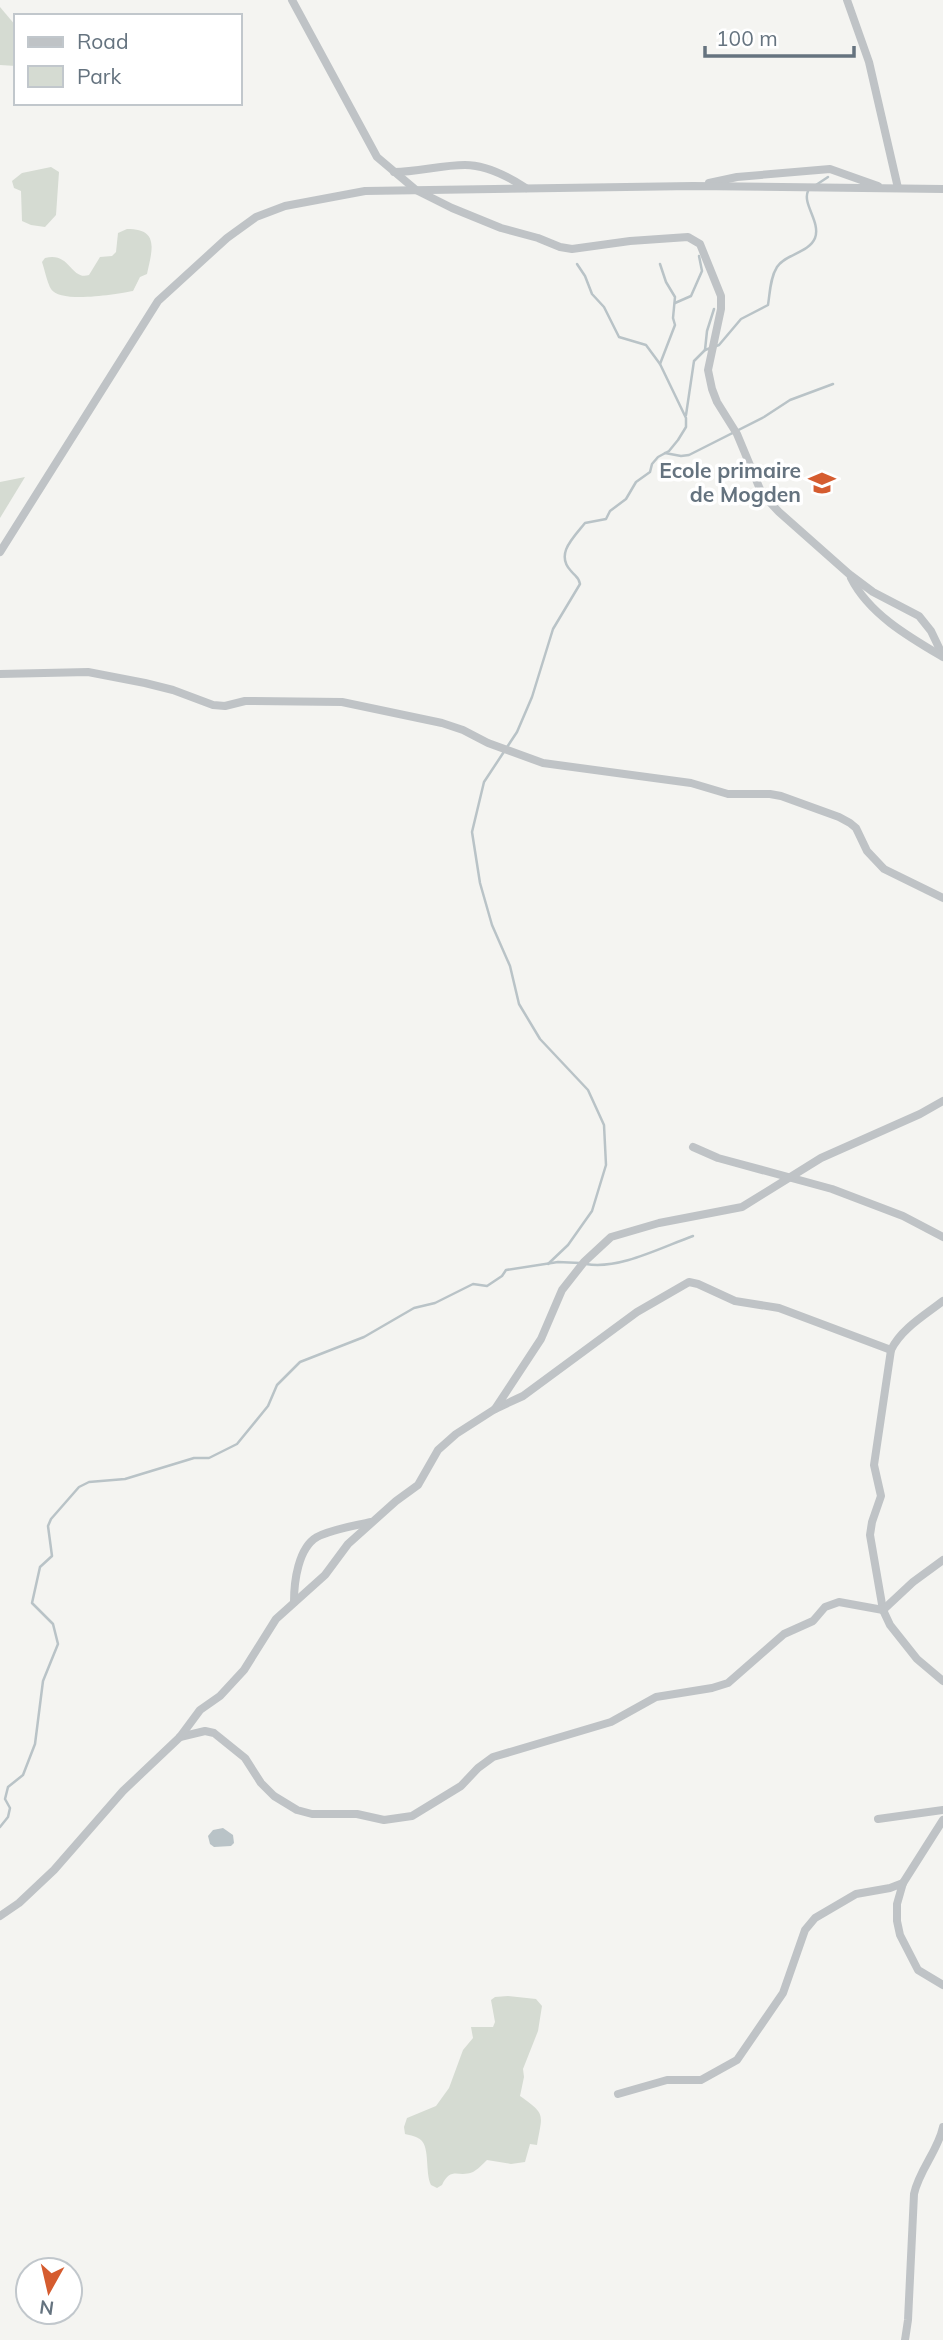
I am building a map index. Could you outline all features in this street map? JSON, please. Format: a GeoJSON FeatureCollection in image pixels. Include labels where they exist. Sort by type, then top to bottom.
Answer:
{"type":"FeatureCollection","features":[{"type":"Feature","properties":{"kind":"street"},"geometry":{"type":"LineString","coordinates":[[292,0],[377,157],[416,190],[501,228],[560,247],[688,237],[700,244],[721,296],[721,309],[708,370],[717,402],[737,434],[762,494],[849,574],[873,592],[919,616],[931,631],[943,656]]}},
{"type":"Feature","properties":{"kind":"street"},"geometry":{"type":"LineString","coordinates":[[847,0],[869,62],[898,188]]}},
{"type":"Feature","properties":{"kind":"street"},"geometry":{"type":"LineString","coordinates":[[394,172],[468,165],[510,178],[526,188]]}},
{"type":"Feature","properties":{"kind":"street"},"geometry":{"type":"LineString","coordinates":[[693,186],[737,177],[830,169],[884,188]]}},
{"type":"Feature","properties":{"kind":"street"},"geometry":{"type":"LineString","coordinates":[[0,552],[158,301],[227,237],[256,217],[285,206],[365,191],[693,186],[943,189]]}},
{"type":"Feature","properties":{"kind":"street"},"geometry":{"type":"LineString","coordinates":[[849,574],[869,604],[922,644],[943,656]]}},
{"type":"Feature","properties":{"kind":"street"},"geometry":{"type":"LineString","coordinates":[[0,674],[88,672],[154,685],[213,705],[225,706],[245,701],[342,702],[442,723],[543,763],[691,783],[728,794],[770,794],[794,799],[850,823],[856,828],[867,851],[884,869],[943,898]]}},
{"type":"Feature","properties":{"kind":"street"},"geometry":{"type":"LineString","coordinates":[[495,1409],[541,1339],[562,1290],[584,1262],[611,1237],[659,1223],[742,1207],[821,1158],[899,1124],[943,1101]]}},
{"type":"Feature","properties":{"kind":"street"},"geometry":{"type":"LineString","coordinates":[[693,1147],[718,1158],[789,1179],[832,1188],[878,1206],[943,1237]]}},
{"type":"Feature","properties":{"kind":"street"},"geometry":{"type":"LineString","coordinates":[[0,1916],[19,1903],[54,1870],[123,1791],[180,1737],[200,1710],[220,1696],[244,1670],[276,1619],[325,1575],[339,1555],[373,1521],[418,1485],[438,1450],[456,1434],[495,1409],[523,1396],[637,1312],[689,1282],[698,1283],[735,1301],[779,1308],[891,1350]]}},
{"type":"Feature","properties":{"kind":"street"},"geometry":{"type":"LineString","coordinates":[[943,1301],[907,1329],[891,1350],[874,1465],[881,1496],[870,1535],[883,1610],[890,1625],[917,1659],[943,1681]]}},
{"type":"Feature","properties":{"kind":"street"},"geometry":{"type":"LineString","coordinates":[[294,1602],[295,1572],[313,1539],[373,1521]]}},
{"type":"Feature","properties":{"kind":"street"},"geometry":{"type":"LineString","coordinates":[[883,1610],[914,1581],[943,1560]]}},
{"type":"Feature","properties":{"kind":"street"},"geometry":{"type":"LineString","coordinates":[[180,1737],[205,1731],[214,1733],[245,1758],[261,1783],[274,1796],[297,1810],[312,1814],[356,1814],[399,1819],[412,1816],[461,1786],[493,1757],[611,1722],[656,1697],[729,1683],[784,1634],[813,1621],[832,1602],[883,1610]]}},
{"type":"Feature","properties":{"kind":"street"},"geometry":{"type":"LineString","coordinates":[[878,1819],[943,1810]]}},
{"type":"Feature","properties":{"kind":"street"},"geometry":{"type":"LineString","coordinates":[[943,1820],[903,1882],[897,1904],[900,1935],[918,1970],[943,1985]]}},
{"type":"Feature","properties":{"kind":"street"},"geometry":{"type":"LineString","coordinates":[[618,2094],[667,2080],[702,2080],[737,2060],[783,1993],[805,1930],[815,1918],[856,1894],[890,1888],[903,1882]]}},
{"type":"Feature","properties":{"kind":"street"},"geometry":{"type":"LineString","coordinates":[[905,2340],[914,2194],[919,2177],[942,2135]]}},
{"type":"Feature","properties":{"kind":"green space"},"geometry":{"type":"Polygon","coordinates":[[[0,7],[14,24],[14,66],[0,65],[0,7]]]}},
{"type":"Feature","properties":{"kind":"green space"},"geometry":{"type":"Polygon","coordinates":[[[51,167],[59,172],[56,215],[45,227],[31,225],[22,221],[21,191],[14,188],[12,181],[22,173],[51,167]]]}},
{"type":"Feature","properties":{"kind":"green space"},"geometry":{"type":"Polygon","coordinates":[[[127,229],[145,233],[152,249],[147,274],[140,277],[133,291],[77,297],[56,294],[51,289],[42,262],[45,258],[60,259],[78,274],[89,275],[100,257],[112,256],[116,252],[118,233],[127,229]]]}},
{"type":"Feature","properties":{"kind":"green space"},"geometry":{"type":"Polygon","coordinates":[[[25,477],[0,518],[0,482],[25,477]]]}},
{"type":"Feature","properties":{"kind":"green space"},"geometry":{"type":"Polygon","coordinates":[[[508,1996],[536,1999],[542,2006],[538,2031],[523,2069],[520,2096],[539,2112],[541,2121],[537,2145],[530,2144],[525,2162],[511,2164],[487,2160],[468,2174],[452,2174],[437,2188],[431,2185],[429,2180],[424,2144],[418,2138],[405,2134],[407,2118],[436,2106],[449,2088],[463,2050],[473,2038],[471,2027],[493,2027],[495,2022],[491,2000],[508,1996]]]}},
{"type":"Feature","properties":{"kind":"shaded area"},"geometry":{"type":"Polygon","coordinates":[[[223,1828],[233,1835],[234,1843],[231,1846],[214,1847],[208,1836],[213,1830],[223,1828]]]}},
{"type":"Feature","properties":{"kind":"waterway"},"geometry":{"type":"LineString","coordinates":[[816,185],[828,177]]}},
{"type":"Feature","properties":{"kind":"waterway"},"geometry":{"type":"LineString","coordinates":[[705,350],[719,345],[741,319],[768,305],[777,267],[812,243],[816,226],[807,202],[808,191]]}},
{"type":"Feature","properties":{"kind":"waterway"},"geometry":{"type":"LineString","coordinates":[[675,303],[691,296],[702,271],[699,256]]}},
{"type":"Feature","properties":{"kind":"waterway"},"geometry":{"type":"LineString","coordinates":[[577,264],[619,337],[646,345],[660,364]]}},
{"type":"Feature","properties":{"kind":"waterway"},"geometry":{"type":"LineString","coordinates":[[548,1264],[568,1245],[592,1211],[606,1165],[604,1125],[588,1090],[540,1039],[519,1004],[510,966],[492,925],[480,883],[472,832],[484,782],[517,732],[532,697],[553,629],[580,584],[565,558],[571,540],[585,523],[606,519],[610,511],[626,499],[636,482],[650,472],[658,457],[669,451],[686,427],[686,418],[660,364],[675,325],[675,297],[660,264]]}},
{"type":"Feature","properties":{"kind":"waterway"},"geometry":{"type":"LineString","coordinates":[[686,415],[694,361],[705,350],[707,331],[714,309]]}},
{"type":"Feature","properties":{"kind":"waterway"},"geometry":{"type":"LineString","coordinates":[[665,453],[689,455],[764,417],[790,400],[833,384]]}},
{"type":"Feature","properties":{"kind":"waterway"},"geometry":{"type":"LineString","coordinates":[[586,1264],[626,1261],[693,1236]]}},
{"type":"Feature","properties":{"kind":"waterway"},"geometry":{"type":"LineString","coordinates":[[0,1827],[8,1817],[10,1808],[5,1799],[8,1787],[23,1775],[35,1744],[43,1681],[58,1644],[53,1624],[32,1603],[40,1567],[52,1556],[48,1526],[79,1487],[89,1482],[125,1479],[194,1458],[209,1458],[237,1444],[268,1406],[277,1385],[300,1362],[364,1337],[414,1308],[435,1303],[473,1284],[487,1286],[506,1270],[558,1262],[580,1263]]}},
{"type":"Feature","properties":{"kind":"place","name":"Ecole primaire de Mogden"},"geometry":{"type":"Point","coordinates":[822,483]}}]}
